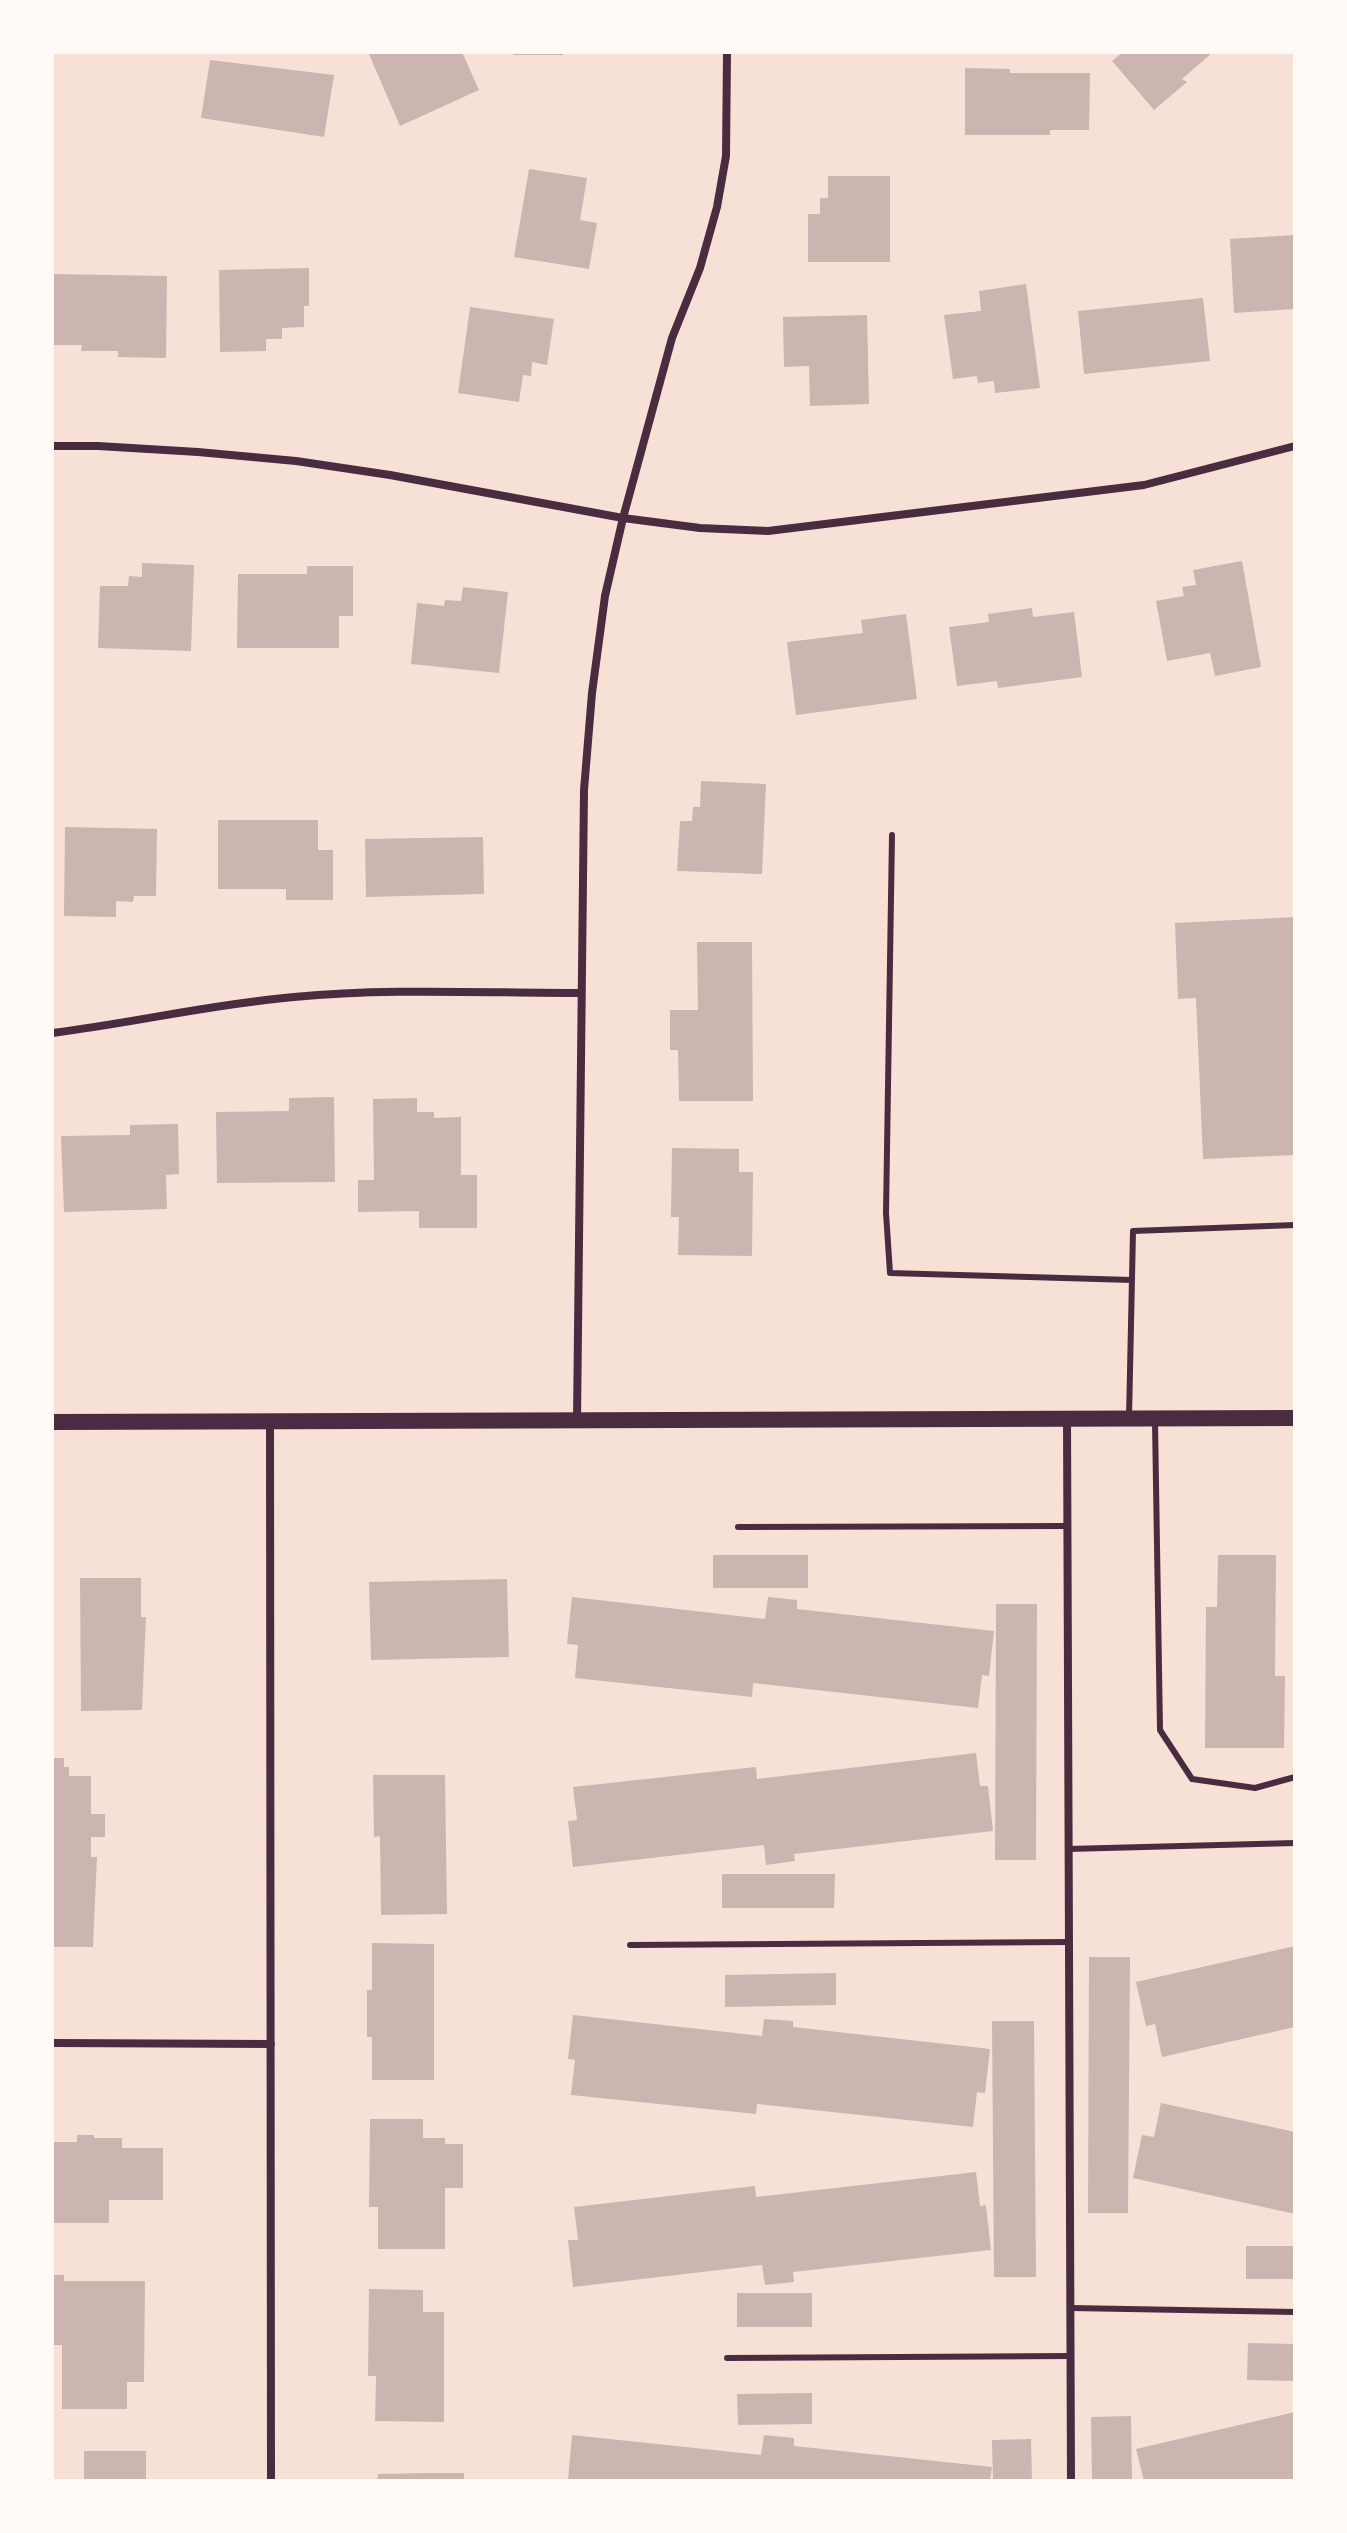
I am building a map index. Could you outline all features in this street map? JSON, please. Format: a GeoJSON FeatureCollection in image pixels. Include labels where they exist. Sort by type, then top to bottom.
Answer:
{"type":"FeatureCollection","features":[{"type":"Feature","properties":{"kind":"main road"},"geometry":{"type":"LineString","coordinates":[[52,1422],[1295,1418]]}},
{"type":"Feature","properties":{"kind":"street"},"geometry":{"type":"LineString","coordinates":[[577,1421],[584,790],[592,693],[605,596],[623,518],[672,338],[700,268],[717,207],[726,156],[727,52]]}},
{"type":"Feature","properties":{"kind":"street"},"geometry":{"type":"LineString","coordinates":[[52,446],[169,450],[296,461],[623,518],[700,528],[768,531],[1144,485],[1295,446]]}},
{"type":"Feature","properties":{"kind":"street"},"geometry":{"type":"LineString","coordinates":[[52,1033],[294,996],[581,993]]}},
{"type":"Feature","properties":{"kind":"street"},"geometry":{"type":"LineString","coordinates":[[1067,1418],[1071,2481]]}},
{"type":"Feature","properties":{"kind":"street"},"geometry":{"type":"LineString","coordinates":[[270,1421],[271,2481]]}},
{"type":"Feature","properties":{"kind":"street"},"geometry":{"type":"LineString","coordinates":[[52,2043],[271,2044]]}},
{"type":"Feature","properties":{"kind":"lane"},"geometry":{"type":"LineString","coordinates":[[892,835],[886,1213],[890,1273],[1132,1280]]}},
{"type":"Feature","properties":{"kind":"lane"},"geometry":{"type":"LineString","coordinates":[[1129,1418],[1133,1231],[1295,1225]]}},
{"type":"Feature","properties":{"kind":"lane"},"geometry":{"type":"LineString","coordinates":[[1155,1418],[1160,1730],[1192,1779],[1255,1788],[1295,1777]]}},
{"type":"Feature","properties":{"kind":"lane"},"geometry":{"type":"LineString","coordinates":[[738,1527],[1067,1526]]}},
{"type":"Feature","properties":{"kind":"lane"},"geometry":{"type":"LineString","coordinates":[[1068,1849],[1295,1843]]}},
{"type":"Feature","properties":{"kind":"lane"},"geometry":{"type":"LineString","coordinates":[[630,1945],[1069,1942]]}},
{"type":"Feature","properties":{"kind":"lane"},"geometry":{"type":"LineString","coordinates":[[1071,2308],[1295,2312]]}},
{"type":"Feature","properties":{"kind":"lane"},"geometry":{"type":"LineString","coordinates":[[727,2358],[1071,2356]]}},
{"type":"Feature","properties":{"kind":"building"},"geometry":{"type":"Polygon","coordinates":[[[368,52],[462,52],[479,90],[400,126],[368,52]]]}},
{"type":"Feature","properties":{"kind":"building"},"geometry":{"type":"Polygon","coordinates":[[[513,52],[563,52],[563,55],[513,55],[513,52]]]}},
{"type":"Feature","properties":{"kind":"building"},"geometry":{"type":"Polygon","coordinates":[[[1123,52],[1213,52],[1182,79],[1187,82],[1154,110],[1112,61],[1123,52]]]}},
{"type":"Feature","properties":{"kind":"building"},"geometry":{"type":"Polygon","coordinates":[[[210,60],[334,75],[324,137],[201,118],[210,60]]]}},
{"type":"Feature","properties":{"kind":"building"},"geometry":{"type":"Polygon","coordinates":[[[965,68],[1010,69],[1010,73],[1090,73],[1089,130],[1050,130],[1050,135],[965,135],[965,68]]]}},
{"type":"Feature","properties":{"kind":"building"},"geometry":{"type":"Polygon","coordinates":[[[529,169],[587,178],[580,220],[597,223],[589,269],[514,257],[529,169]]]}},
{"type":"Feature","properties":{"kind":"building"},"geometry":{"type":"Polygon","coordinates":[[[828,176],[890,176],[890,262],[808,262],[808,214],[820,214],[820,198],[828,198],[828,176]]]}},
{"type":"Feature","properties":{"kind":"building"},"geometry":{"type":"Polygon","coordinates":[[[1295,235],[1295,309],[1234,313],[1230,239],[1295,235]]]}},
{"type":"Feature","properties":{"kind":"building"},"geometry":{"type":"Polygon","coordinates":[[[309,268],[309,306],[304,306],[304,327],[282,328],[282,339],[266,339],[266,351],[220,352],[219,270],[309,268]]]}},
{"type":"Feature","properties":{"kind":"building"},"geometry":{"type":"Polygon","coordinates":[[[53,274],[167,276],[166,358],[118,357],[118,351],[81,351],[82,345],[52,345],[53,274]]]}},
{"type":"Feature","properties":{"kind":"building"},"geometry":{"type":"Polygon","coordinates":[[[1026,284],[1040,388],[995,393],[994,381],[978,383],[977,376],[953,379],[944,315],[981,311],[979,291],[1026,284]]]}},
{"type":"Feature","properties":{"kind":"building"},"geometry":{"type":"Polygon","coordinates":[[[1203,298],[1210,361],[1084,374],[1078,311],[1203,298]]]}},
{"type":"Feature","properties":{"kind":"building"},"geometry":{"type":"Polygon","coordinates":[[[470,307],[554,319],[547,365],[532,362],[531,376],[523,375],[519,402],[458,393],[470,307]]]}},
{"type":"Feature","properties":{"kind":"building"},"geometry":{"type":"Polygon","coordinates":[[[867,315],[869,404],[810,406],[809,366],[784,367],[783,317],[867,315]]]}},
{"type":"Feature","properties":{"kind":"building"},"geometry":{"type":"Polygon","coordinates":[[[1242,561],[1261,667],[1215,676],[1210,653],[1167,661],[1156,601],[1184,596],[1182,587],[1196,585],[1193,570],[1242,561]]]}},
{"type":"Feature","properties":{"kind":"building"},"geometry":{"type":"Polygon","coordinates":[[[142,563],[194,565],[191,651],[98,648],[100,586],[128,586],[129,576],[142,577],[142,563]]]}},
{"type":"Feature","properties":{"kind":"building"},"geometry":{"type":"Polygon","coordinates":[[[307,566],[353,566],[353,616],[339,616],[339,648],[237,648],[238,574],[307,574],[307,566]]]}},
{"type":"Feature","properties":{"kind":"building"},"geometry":{"type":"Polygon","coordinates":[[[463,587],[508,592],[499,673],[411,664],[417,603],[444,606],[445,600],[461,601],[463,587]]]}},
{"type":"Feature","properties":{"kind":"building"},"geometry":{"type":"Polygon","coordinates":[[[1032,608],[1033,617],[1074,612],[1082,677],[998,688],[997,681],[957,686],[949,627],[989,622],[988,614],[1032,608]]]}},
{"type":"Feature","properties":{"kind":"building"},"geometry":{"type":"Polygon","coordinates":[[[906,614],[917,699],[796,715],[787,642],[863,633],[861,620],[906,614]]]}},
{"type":"Feature","properties":{"kind":"building"},"geometry":{"type":"Polygon","coordinates":[[[701,781],[766,784],[762,874],[677,871],[680,821],[692,821],[693,807],[700,807],[701,781]]]}},
{"type":"Feature","properties":{"kind":"building"},"geometry":{"type":"Polygon","coordinates":[[[218,820],[318,820],[318,850],[333,850],[333,900],[286,900],[286,889],[218,889],[218,820]]]}},
{"type":"Feature","properties":{"kind":"building"},"geometry":{"type":"Polygon","coordinates":[[[65,827],[157,829],[156,896],[134,896],[133,902],[116,901],[116,917],[64,916],[65,827]]]}},
{"type":"Feature","properties":{"kind":"building"},"geometry":{"type":"Polygon","coordinates":[[[483,837],[484,894],[366,897],[365,839],[483,837]]]}},
{"type":"Feature","properties":{"kind":"building"},"geometry":{"type":"Polygon","coordinates":[[[1295,917],[1295,1155],[1203,1159],[1196,998],[1178,999],[1175,923],[1295,917]]]}},
{"type":"Feature","properties":{"kind":"building"},"geometry":{"type":"Polygon","coordinates":[[[697,942],[752,942],[753,1101],[679,1101],[678,1050],[670,1050],[670,1010],[698,1010],[697,942]]]}},
{"type":"Feature","properties":{"kind":"building"},"geometry":{"type":"Polygon","coordinates":[[[334,1097],[335,1182],[217,1183],[216,1112],[289,1111],[289,1098],[334,1097]]]}},
{"type":"Feature","properties":{"kind":"building"},"geometry":{"type":"Polygon","coordinates":[[[417,1098],[417,1112],[434,1112],[434,1118],[461,1117],[461,1175],[477,1175],[477,1228],[419,1228],[419,1211],[358,1212],[358,1180],[374,1180],[373,1099],[417,1098]]]}},
{"type":"Feature","properties":{"kind":"building"},"geometry":{"type":"Polygon","coordinates":[[[178,1124],[179,1174],[166,1175],[167,1209],[64,1212],[61,1136],[130,1135],[130,1125],[178,1124]]]}},
{"type":"Feature","properties":{"kind":"building"},"geometry":{"type":"Polygon","coordinates":[[[672,1148],[739,1149],[739,1172],[753,1172],[752,1256],[678,1255],[679,1217],[671,1217],[672,1148]]]}},
{"type":"Feature","properties":{"kind":"building"},"geometry":{"type":"Polygon","coordinates":[[[713,1555],[808,1555],[808,1588],[713,1588],[713,1555]]]}},
{"type":"Feature","properties":{"kind":"building"},"geometry":{"type":"Polygon","coordinates":[[[1218,1555],[1276,1555],[1275,1676],[1285,1676],[1284,1748],[1205,1748],[1206,1607],[1217,1607],[1218,1555]]]}},
{"type":"Feature","properties":{"kind":"building"},"geometry":{"type":"Polygon","coordinates":[[[80,1578],[141,1578],[141,1617],[146,1617],[142,1710],[81,1711],[80,1578]]]}},
{"type":"Feature","properties":{"kind":"building"},"geometry":{"type":"Polygon","coordinates":[[[507,1579],[509,1657],[371,1660],[369,1582],[507,1579]]]}},
{"type":"Feature","properties":{"kind":"building"},"geometry":{"type":"Polygon","coordinates":[[[572,1597],[765,1619],[768,1597],[797,1600],[797,1609],[994,1631],[989,1676],[982,1675],[978,1708],[753,1683],[752,1697],[575,1678],[578,1645],[567,1644],[572,1597]]]}},
{"type":"Feature","properties":{"kind":"building"},"geometry":{"type":"Polygon","coordinates":[[[996,1604],[1037,1604],[1036,1860],[995,1860],[996,1604]]]}},
{"type":"Feature","properties":{"kind":"building"},"geometry":{"type":"Polygon","coordinates":[[[976,1753],[980,1786],[988,1786],[993,1831],[794,1854],[795,1861],[766,1865],[764,1845],[573,1867],[568,1821],[577,1820],[573,1787],[756,1767],[757,1779],[976,1753]]]}},
{"type":"Feature","properties":{"kind":"building"},"geometry":{"type":"Polygon","coordinates":[[[52,1758],[64,1758],[64,1767],[69,1767],[69,1776],[91,1776],[91,1814],[105,1814],[105,1837],[91,1837],[91,1857],[97,1857],[93,1947],[52,1947],[52,1758]]]}},
{"type":"Feature","properties":{"kind":"building"},"geometry":{"type":"Polygon","coordinates":[[[373,1775],[445,1775],[447,1914],[381,1915],[380,1836],[374,1837],[373,1775]]]}},
{"type":"Feature","properties":{"kind":"building"},"geometry":{"type":"Polygon","coordinates":[[[722,1874],[835,1874],[834,1908],[722,1908],[722,1874]]]}},
{"type":"Feature","properties":{"kind":"building"},"geometry":{"type":"Polygon","coordinates":[[[372,1943],[434,1944],[434,2080],[372,2080],[372,2037],[367,2037],[367,1990],[372,1990],[372,1943]]]}},
{"type":"Feature","properties":{"kind":"building"},"geometry":{"type":"Polygon","coordinates":[[[1295,1946],[1295,2027],[1162,2057],[1155,2024],[1146,2026],[1136,1982],[1295,1946]]]}},
{"type":"Feature","properties":{"kind":"building"},"geometry":{"type":"Polygon","coordinates":[[[1089,1957],[1130,1957],[1128,2213],[1088,2213],[1089,1957]]]}},
{"type":"Feature","properties":{"kind":"building"},"geometry":{"type":"Polygon","coordinates":[[[836,1973],[836,2005],[725,2007],[725,1975],[836,1973]]]}},
{"type":"Feature","properties":{"kind":"building"},"geometry":{"type":"Polygon","coordinates":[[[573,2015],[762,2036],[764,2019],[793,2021],[793,2027],[990,2049],[985,2093],[977,2092],[973,2127],[757,2104],[756,2114],[571,2095],[575,2060],[568,2059],[573,2015]]]}},
{"type":"Feature","properties":{"kind":"building"},"geometry":{"type":"Polygon","coordinates":[[[992,2021],[1034,2021],[1036,2277],[994,2277],[992,2021]]]}},
{"type":"Feature","properties":{"kind":"building"},"geometry":{"type":"Polygon","coordinates":[[[1161,2103],[1295,2132],[1295,2214],[1133,2178],[1142,2135],[1154,2137],[1161,2103]]]}},
{"type":"Feature","properties":{"kind":"building"},"geometry":{"type":"Polygon","coordinates":[[[370,2119],[423,2119],[423,2138],[445,2138],[445,2144],[463,2144],[463,2188],[445,2188],[445,2249],[378,2249],[378,2207],[369,2207],[370,2119]]]}},
{"type":"Feature","properties":{"kind":"building"},"geometry":{"type":"Polygon","coordinates":[[[77,2135],[122,2138],[122,2148],[163,2148],[163,2200],[109,2200],[109,2223],[52,2223],[52,2142],[77,2142],[77,2135]]]}},
{"type":"Feature","properties":{"kind":"building"},"geometry":{"type":"Polygon","coordinates":[[[976,2172],[980,2206],[986,2205],[991,2250],[793,2272],[794,2282],[765,2285],[762,2265],[573,2287],[568,2240],[578,2240],[574,2207],[755,2186],[756,2197],[976,2172]]]}},
{"type":"Feature","properties":{"kind":"building"},"geometry":{"type":"Polygon","coordinates":[[[1246,2246],[1295,2246],[1295,2279],[1246,2279],[1246,2246]]]}},
{"type":"Feature","properties":{"kind":"building"},"geometry":{"type":"Polygon","coordinates":[[[52,2275],[64,2275],[64,2281],[145,2281],[144,2382],[127,2382],[127,2409],[62,2409],[62,2345],[52,2345],[52,2275]]]}},
{"type":"Feature","properties":{"kind":"building"},"geometry":{"type":"Polygon","coordinates":[[[369,2289],[423,2290],[423,2312],[444,2312],[444,2422],[375,2421],[376,2376],[368,2376],[369,2289]]]}},
{"type":"Feature","properties":{"kind":"building"},"geometry":{"type":"Polygon","coordinates":[[[737,2293],[812,2293],[812,2327],[737,2327],[737,2293]]]}},
{"type":"Feature","properties":{"kind":"building"},"geometry":{"type":"Polygon","coordinates":[[[1248,2343],[1295,2344],[1295,2381],[1247,2380],[1248,2343]]]}},
{"type":"Feature","properties":{"kind":"building"},"geometry":{"type":"Polygon","coordinates":[[[812,2393],[812,2424],[738,2425],[737,2394],[812,2393]]]}},
{"type":"Feature","properties":{"kind":"building"},"geometry":{"type":"Polygon","coordinates":[[[1295,2412],[1295,2481],[1144,2481],[1136,2449],[1295,2412]]]}},
{"type":"Feature","properties":{"kind":"building"},"geometry":{"type":"Polygon","coordinates":[[[1131,2416],[1132,2481],[1092,2481],[1091,2417],[1131,2416]]]}},
{"type":"Feature","properties":{"kind":"building"},"geometry":{"type":"Polygon","coordinates":[[[572,2435],[761,2455],[764,2435],[794,2438],[794,2446],[992,2467],[990,2481],[576,2481],[568,2480],[572,2435]]]}},
{"type":"Feature","properties":{"kind":"building"},"geometry":{"type":"Polygon","coordinates":[[[1031,2439],[1032,2481],[993,2481],[992,2440],[1031,2439]]]}},
{"type":"Feature","properties":{"kind":"building"},"geometry":{"type":"Polygon","coordinates":[[[84,2451],[146,2451],[146,2481],[84,2481],[84,2451]]]}},
{"type":"Feature","properties":{"kind":"building"},"geometry":{"type":"Polygon","coordinates":[[[464,2473],[464,2481],[377,2481],[378,2474],[464,2473]]]}}]}
